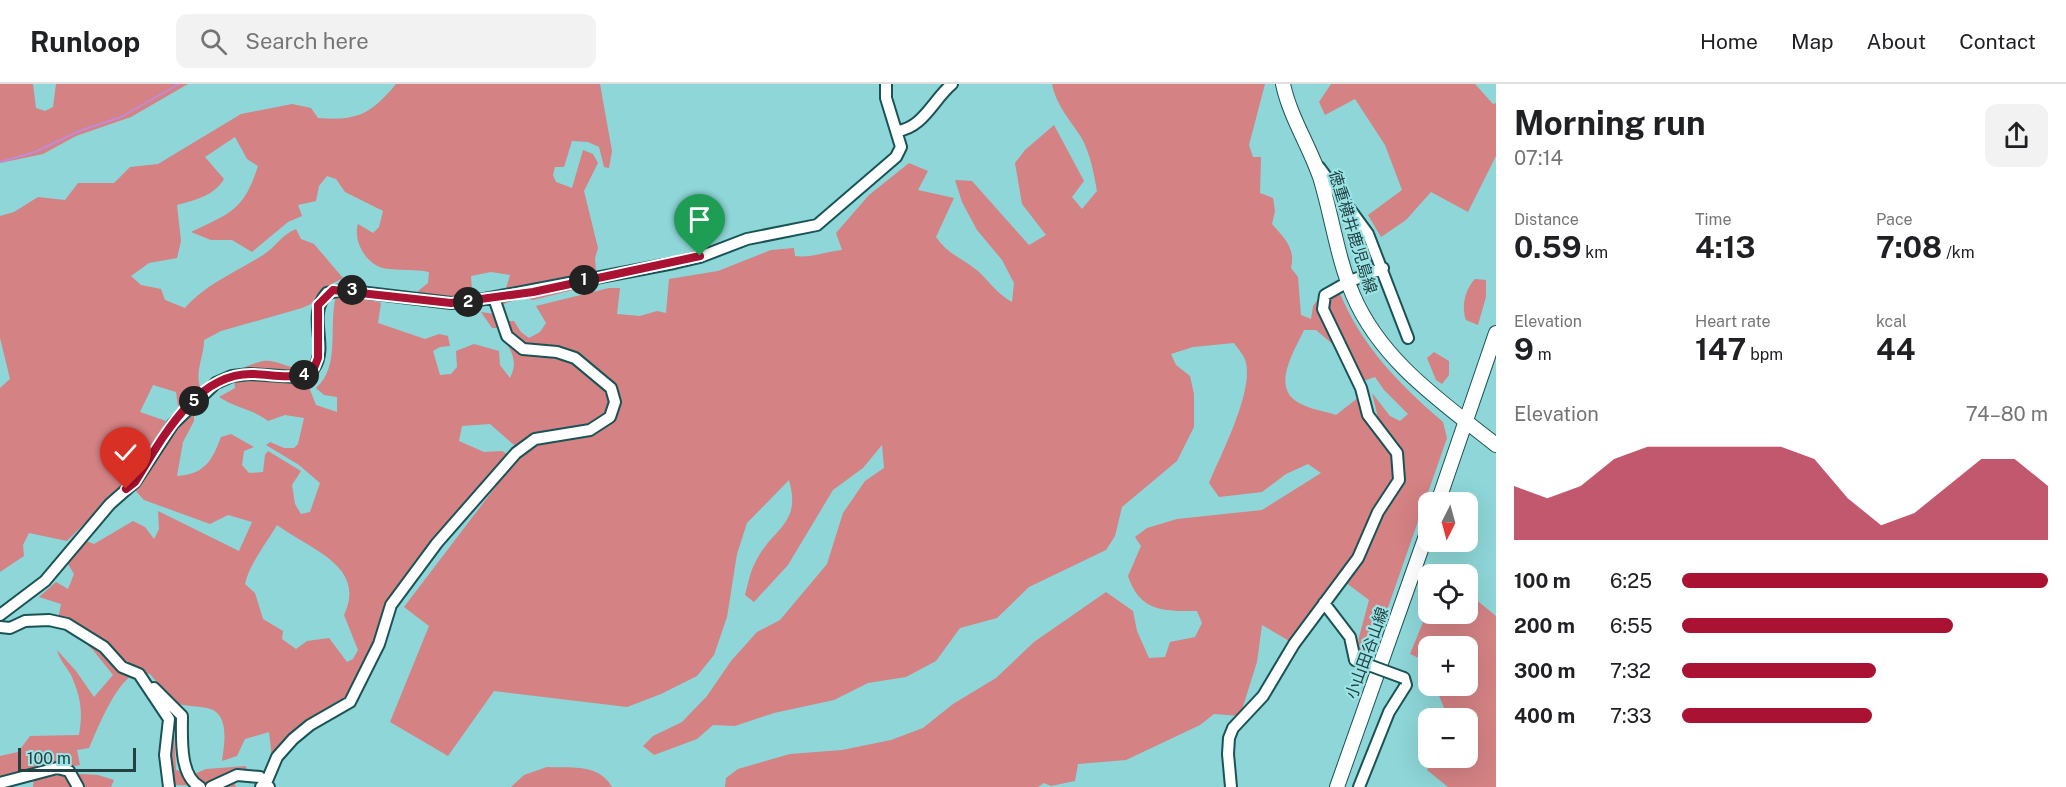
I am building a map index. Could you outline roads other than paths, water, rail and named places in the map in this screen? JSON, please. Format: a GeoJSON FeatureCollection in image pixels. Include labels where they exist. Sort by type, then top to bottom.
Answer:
{"type":"FeatureCollection","features":[{"type":"Feature","properties":{"kind":"main road","name":"徳重横井鹿児島線"},"geometry":{"type":"LineString","coordinates":[[1283,84],[1291,112],[1313,159],[1348,282],[1369,325],[1394,359],[1496,445]]}},
{"type":"Feature","properties":{"kind":"main road"},"geometry":{"type":"LineString","coordinates":[[1441,492],[1496,333]]}},
{"type":"Feature","properties":{"kind":"main road","name":"小山田谷山線"},"geometry":{"type":"LineString","coordinates":[[1337,787],[1420,552]]}},
{"type":"Feature","properties":{"kind":"street"},"geometry":{"type":"LineString","coordinates":[[0,615],[45,581],[110,504],[135,482],[173,424],[216,383],[232,376],[250,374],[296,377],[314,368],[318,358],[318,305],[327,293],[343,290],[451,303],[494,298],[674,263],[700,256],[747,238],[817,225],[896,157],[901,147],[886,98],[886,84]]}},
{"type":"Feature","properties":{"kind":"street"},"geometry":{"type":"LineString","coordinates":[[897,131],[908,130],[919,123],[935,99],[952,84]]}},
{"type":"Feature","properties":{"kind":"street"},"geometry":{"type":"LineString","coordinates":[[1313,159],[1368,234],[1408,338]]}},
{"type":"Feature","properties":{"kind":"street"},"geometry":{"type":"LineString","coordinates":[[1231,787],[1228,754],[1229,738],[1233,728],[1263,696],[1283,661],[1358,558],[1378,512],[1395,490],[1400,474],[1397,453],[1368,415],[1361,388],[1323,309],[1325,295],[1348,282],[1383,268]]}},
{"type":"Feature","properties":{"kind":"street"},"geometry":{"type":"LineString","coordinates":[[265,786],[277,757],[293,739],[310,725],[350,702],[379,644],[396,597],[437,543],[516,453],[535,439],[590,430],[610,417],[615,402],[611,388],[575,358],[557,352],[523,349],[507,336],[494,298]]}},
{"type":"Feature","properties":{"kind":"street"},"geometry":{"type":"LineString","coordinates":[[1324,603],[1350,637],[1355,660],[1404,678],[1406,685],[1389,712],[1359,787]]}},
{"type":"Feature","properties":{"kind":"street"},"geometry":{"type":"LineString","coordinates":[[0,627],[10,627],[26,621],[49,620],[67,624],[104,647],[123,667],[141,677],[182,716],[182,747],[185,763],[195,784],[200,787]]}},
{"type":"Feature","properties":{"kind":"street"},"geometry":{"type":"LineString","coordinates":[[141,677],[169,719],[165,755],[169,787]]}},
{"type":"Feature","properties":{"kind":"street"},"geometry":{"type":"LineString","coordinates":[[0,783],[57,768],[69,771],[78,787]]}},
{"type":"Feature","properties":{"kind":"street"},"geometry":{"type":"LineString","coordinates":[[211,787],[237,775],[260,777],[265,786]]}},
{"type":"Feature","properties":{"kind":"waterway"},"geometry":{"type":"LineString","coordinates":[[0,162],[35,152],[79,131],[121,117],[179,84]]}}]}
